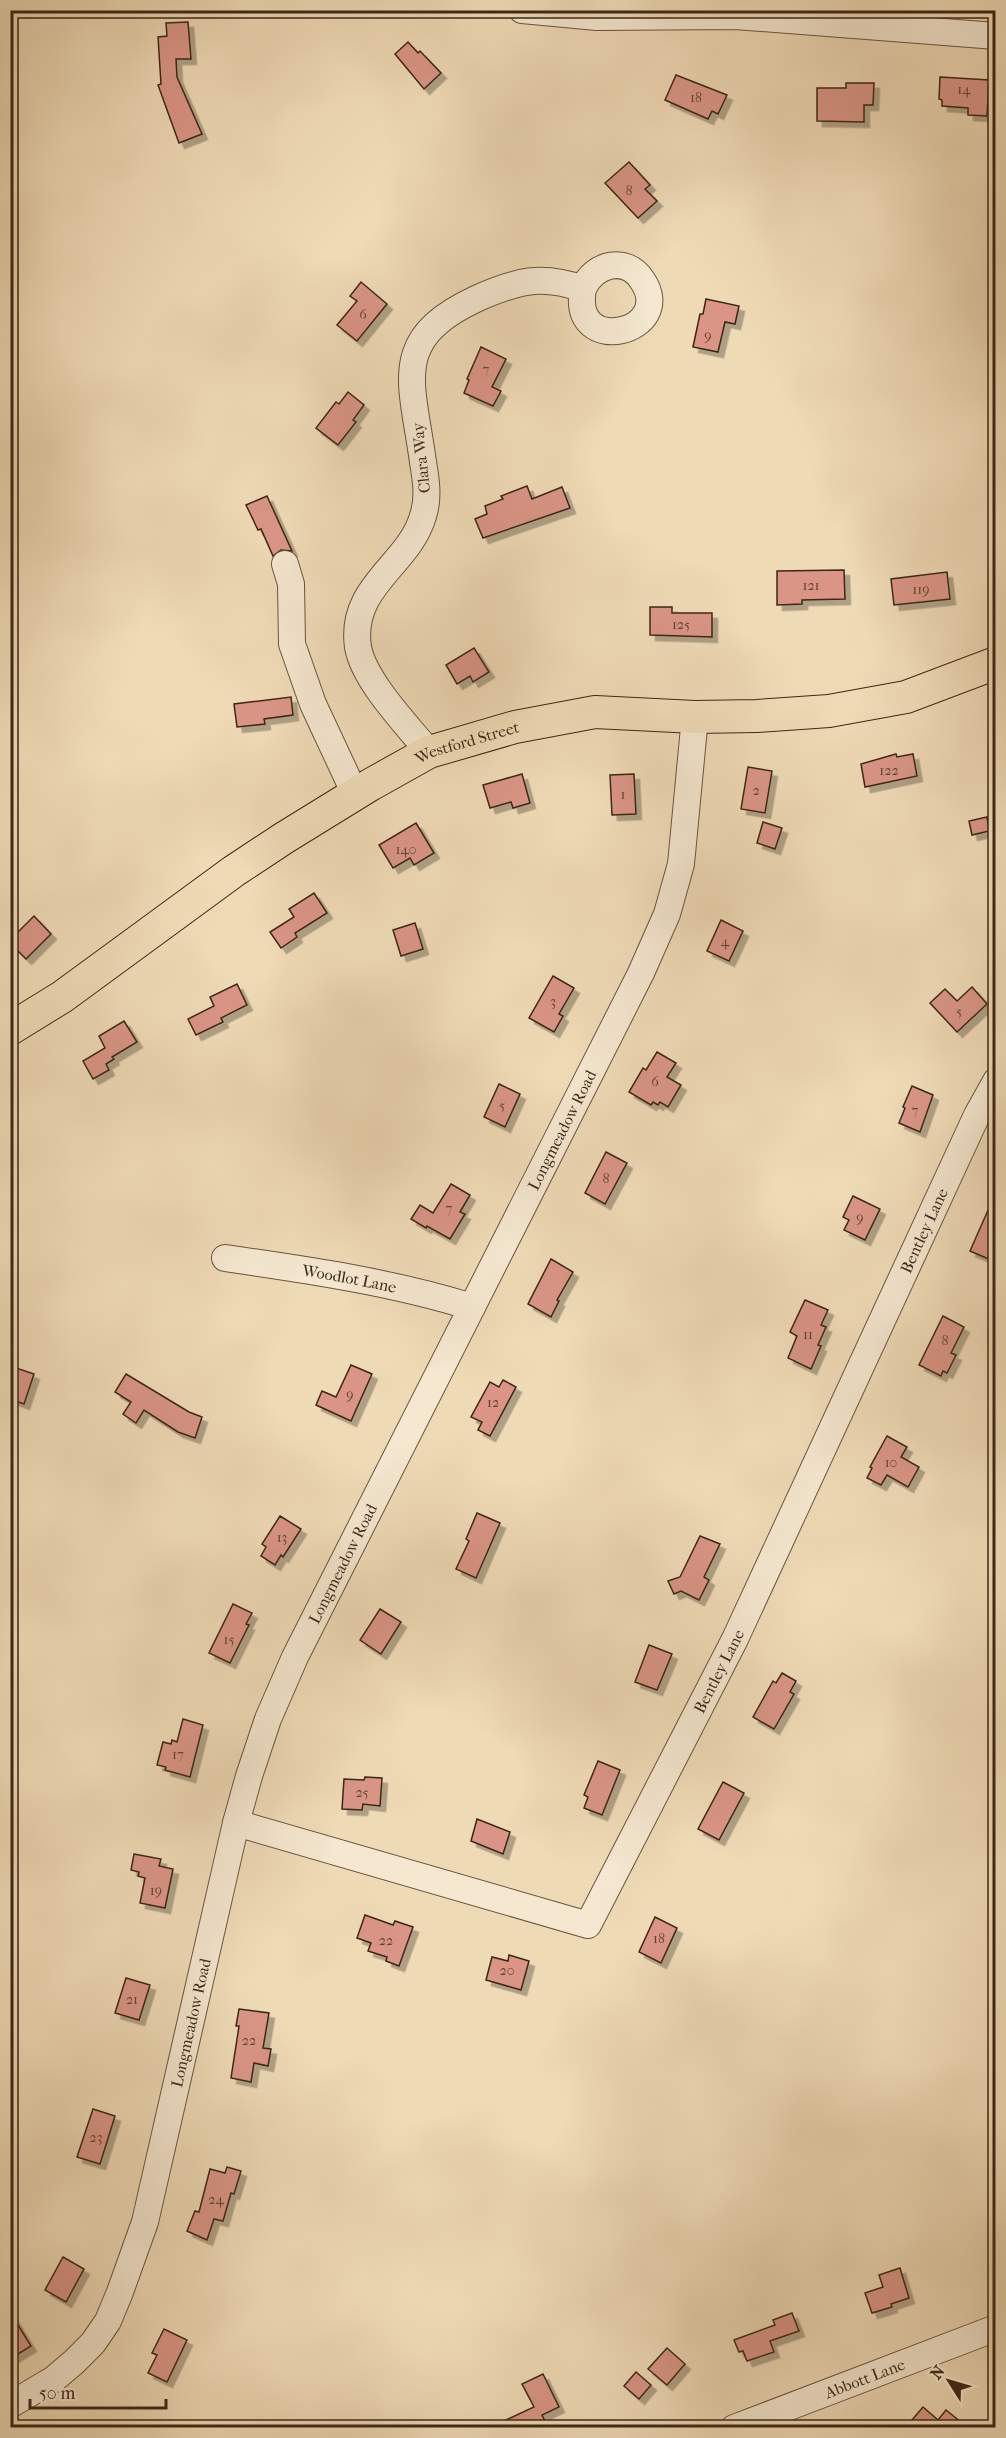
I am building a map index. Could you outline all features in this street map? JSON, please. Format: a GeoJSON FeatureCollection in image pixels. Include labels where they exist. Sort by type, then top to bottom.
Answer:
{"type":"FeatureCollection","features":[{"type":"Feature","properties":{"kind":"main road","name":"Westford Street"},"geometry":{"type":"LineString","coordinates":[[10,1029],[62,997],[234,871],[355,794],[429,752],[515,727],[595,712],[695,717],[758,716],[840,709],[906,697],[996,663]]}},
{"type":"Feature","properties":{"kind":"street"},"geometry":{"type":"LineString","coordinates":[[522,10],[597,17],[735,16],[996,36]]}},
{"type":"Feature","properties":{"kind":"street","name":"Clara Way"},"geometry":{"type":"LineString","coordinates":[[429,752],[370,678],[361,661],[358,645],[362,610],[370,593],[409,543],[423,518],[426,505],[426,477],[412,386],[416,351],[428,332],[446,315],[501,288],[517,283],[543,280],[566,283],[583,289]]}},
{"type":"Feature","properties":{"kind":"street"},"geometry":{"type":"LineString","coordinates":[[285,564],[291,584],[292,644],[313,704],[355,794]]}},
{"type":"Feature","properties":{"kind":"street","name":"Longmeadow Road"},"geometry":{"type":"LineString","coordinates":[[10,2405],[54,2379],[81,2356],[108,2321],[120,2292],[145,2222],[236,1823],[268,1719],[296,1657],[641,973],[667,914],[681,864],[695,717]]}},
{"type":"Feature","properties":{"kind":"street","name":"Bentley Lane"},"geometry":{"type":"LineString","coordinates":[[236,1823],[588,1925],[735,1640],[977,1115],[996,1081]]}},
{"type":"Feature","properties":{"kind":"street","name":"Woodlot Lane"},"geometry":{"type":"LineString","coordinates":[[225,1258],[342,1276],[440,1297],[472,1307]]}},
{"type":"Feature","properties":{"kind":"street","name":"Abbott Lane"},"geometry":{"type":"LineString","coordinates":[[734,2427],[996,2328]]}},
{"type":"Feature","properties":{"kind":"building"},"geometry":{"type":"Polygon","coordinates":[[[188,22],[191,59],[176,59],[177,77],[202,134],[179,143],[158,85],[161,84],[158,37],[167,36],[166,23],[188,22]]]}},
{"type":"Feature","properties":{"kind":"building"},"geometry":{"type":"Polygon","coordinates":[[[408,42],[441,73],[424,89],[395,54],[408,42]]]}},
{"type":"Feature","properties":{"kind":"building"},"geometry":{"type":"Polygon","coordinates":[[[676,75],[727,95],[718,114],[712,111],[708,119],[665,100],[676,75]]]}},
{"type":"Feature","properties":{"kind":"building"},"geometry":{"type":"Polygon","coordinates":[[[940,77],[989,80],[987,116],[968,115],[968,108],[942,106],[942,100],[939,99],[940,77]]]}},
{"type":"Feature","properties":{"kind":"building"},"geometry":{"type":"Polygon","coordinates":[[[846,83],[874,83],[873,105],[864,105],[864,122],[817,121],[817,88],[846,88],[846,83]]]}},
{"type":"Feature","properties":{"kind":"building"},"geometry":{"type":"Polygon","coordinates":[[[629,162],[650,185],[645,189],[657,201],[638,218],[605,183],[629,162]]]}},
{"type":"Feature","properties":{"kind":"building"},"geometry":{"type":"Polygon","coordinates":[[[361,282],[387,304],[357,341],[337,325],[357,301],[350,296],[361,282]]]}},
{"type":"Feature","properties":{"kind":"building"},"geometry":{"type":"Polygon","coordinates":[[[706,299],[739,306],[735,324],[725,322],[718,352],[693,347],[700,314],[703,314],[706,299]]]}},
{"type":"Feature","properties":{"kind":"building"},"geometry":{"type":"Polygon","coordinates":[[[481,347],[506,359],[492,387],[501,391],[493,406],[464,393],[469,380],[467,379],[481,347]]]}},
{"type":"Feature","properties":{"kind":"building"},"geometry":{"type":"Polygon","coordinates":[[[348,392],[364,405],[353,420],[356,422],[338,445],[316,428],[336,402],[339,404],[348,392]]]}},
{"type":"Feature","properties":{"kind":"building"},"geometry":{"type":"Polygon","coordinates":[[[527,486],[532,499],[562,487],[570,508],[483,538],[475,519],[487,514],[485,506],[503,499],[501,496],[527,486]]]}},
{"type":"Feature","properties":{"kind":"building"},"geometry":{"type":"Polygon","coordinates":[[[267,496],[292,551],[281,550],[273,556],[261,529],[258,530],[246,505],[267,496]]]}},
{"type":"Feature","properties":{"kind":"building"},"geometry":{"type":"Polygon","coordinates":[[[844,570],[845,599],[802,600],[802,604],[777,605],[777,571],[844,570]]]}},
{"type":"Feature","properties":{"kind":"building"},"geometry":{"type":"Polygon","coordinates":[[[947,572],[950,599],[894,605],[891,579],[947,572]]]}},
{"type":"Feature","properties":{"kind":"building"},"geometry":{"type":"Polygon","coordinates":[[[650,607],[672,607],[672,613],[712,613],[712,637],[650,635],[650,607]]]}},
{"type":"Feature","properties":{"kind":"building"},"geometry":{"type":"Polygon","coordinates":[[[474,648],[489,672],[473,682],[470,676],[457,684],[446,665],[474,648]]]}},
{"type":"Feature","properties":{"kind":"building"},"geometry":{"type":"Polygon","coordinates":[[[291,697],[293,715],[264,719],[265,724],[237,727],[234,704],[291,697]]]}},
{"type":"Feature","properties":{"kind":"building"},"geometry":{"type":"Polygon","coordinates":[[[896,754],[897,757],[913,754],[917,776],[865,787],[861,764],[896,754]]]}},
{"type":"Feature","properties":{"kind":"building"},"geometry":{"type":"Polygon","coordinates":[[[748,767],[772,771],[765,813],[741,809],[748,767]]]}},
{"type":"Feature","properties":{"kind":"building"},"geometry":{"type":"Polygon","coordinates":[[[522,774],[530,803],[513,808],[511,802],[490,808],[483,785],[522,774]]]}},
{"type":"Feature","properties":{"kind":"building"},"geometry":{"type":"Polygon","coordinates":[[[634,774],[636,814],[612,815],[610,775],[634,774]]]}},
{"type":"Feature","properties":{"kind":"building"},"geometry":{"type":"Polygon","coordinates":[[[987,817],[989,831],[972,835],[969,821],[987,817]]]}},
{"type":"Feature","properties":{"kind":"building"},"geometry":{"type":"Polygon","coordinates":[[[763,822],[782,828],[775,849],[757,843],[763,822]]]}},
{"type":"Feature","properties":{"kind":"building"},"geometry":{"type":"Polygon","coordinates":[[[416,823],[434,853],[414,865],[410,858],[393,868],[379,845],[416,823]]]}},
{"type":"Feature","properties":{"kind":"building"},"geometry":{"type":"Polygon","coordinates":[[[314,893],[327,913],[295,933],[297,937],[281,948],[270,932],[294,917],[289,909],[314,893]]]}},
{"type":"Feature","properties":{"kind":"building"},"geometry":{"type":"Polygon","coordinates":[[[34,916],[51,934],[26,959],[10,943],[10,940],[34,916]]]}},
{"type":"Feature","properties":{"kind":"building"},"geometry":{"type":"Polygon","coordinates":[[[721,920],[743,931],[729,961],[707,951],[721,920]]]}},
{"type":"Feature","properties":{"kind":"building"},"geometry":{"type":"Polygon","coordinates":[[[415,923],[423,949],[401,956],[393,930],[415,923]]]}},
{"type":"Feature","properties":{"kind":"building"},"geometry":{"type":"Polygon","coordinates":[[[553,976],[574,988],[559,1014],[563,1016],[554,1032],[529,1018],[553,976]]]}},
{"type":"Feature","properties":{"kind":"building"},"geometry":{"type":"Polygon","coordinates":[[[237,984],[247,1005],[221,1018],[223,1022],[196,1035],[188,1019],[214,1006],[210,997],[237,984]]]}},
{"type":"Feature","properties":{"kind":"building"},"geometry":{"type":"Polygon","coordinates":[[[972,987],[987,1004],[957,1032],[930,1003],[945,989],[957,1001],[972,987]]]}},
{"type":"Feature","properties":{"kind":"building"},"geometry":{"type":"Polygon","coordinates":[[[124,1021],[137,1042],[112,1057],[114,1059],[106,1064],[109,1070],[93,1079],[83,1061],[105,1048],[99,1036],[124,1021]]]}},
{"type":"Feature","properties":{"kind":"building"},"geometry":{"type":"Polygon","coordinates":[[[657,1052],[676,1063],[667,1077],[681,1085],[668,1107],[660,1102],[658,1105],[653,1102],[651,1105],[629,1092],[643,1068],[646,1070],[657,1052]]]}},
{"type":"Feature","properties":{"kind":"building"},"geometry":{"type":"Polygon","coordinates":[[[499,1084],[520,1094],[505,1127],[484,1117],[499,1084]]]}},
{"type":"Feature","properties":{"kind":"building"},"geometry":{"type":"Polygon","coordinates":[[[912,1086],[933,1095],[920,1132],[899,1123],[912,1086]]]}},
{"type":"Feature","properties":{"kind":"building"},"geometry":{"type":"Polygon","coordinates":[[[606,1152],[627,1163],[605,1204],[585,1193],[606,1152]]]}},
{"type":"Feature","properties":{"kind":"building"},"geometry":{"type":"Polygon","coordinates":[[[451,1184],[470,1195],[460,1212],[465,1214],[450,1239],[411,1219],[420,1205],[433,1213],[451,1184]]]}},
{"type":"Feature","properties":{"kind":"building"},"geometry":{"type":"Polygon","coordinates":[[[996,1192],[996,1250],[991,1260],[970,1251],[996,1192]]]}},
{"type":"Feature","properties":{"kind":"building"},"geometry":{"type":"Polygon","coordinates":[[[853,1196],[880,1209],[865,1240],[844,1230],[849,1220],[843,1217],[853,1196]]]}},
{"type":"Feature","properties":{"kind":"building"},"geometry":{"type":"Polygon","coordinates":[[[551,1259],[573,1272],[557,1300],[559,1301],[551,1317],[528,1304],[551,1259]]]}},
{"type":"Feature","properties":{"kind":"building"},"geometry":{"type":"Polygon","coordinates":[[[805,1300],[828,1310],[821,1325],[826,1327],[818,1345],[821,1346],[811,1369],[788,1358],[797,1336],[790,1332],[805,1300]]]}},
{"type":"Feature","properties":{"kind":"building"},"geometry":{"type":"Polygon","coordinates":[[[943,1316],[964,1327],[951,1353],[956,1355],[947,1373],[943,1371],[941,1376],[919,1365],[943,1316]]]}},
{"type":"Feature","properties":{"kind":"building"},"geometry":{"type":"Polygon","coordinates":[[[351,1365],[372,1374],[351,1421],[316,1405],[322,1391],[336,1397],[351,1365]]]}},
{"type":"Feature","properties":{"kind":"building"},"geometry":{"type":"Polygon","coordinates":[[[10,1366],[34,1374],[24,1404],[10,1399],[10,1366]]]}},
{"type":"Feature","properties":{"kind":"building"},"geometry":{"type":"Polygon","coordinates":[[[126,1374],[189,1412],[202,1417],[195,1438],[178,1432],[144,1410],[136,1423],[123,1414],[131,1402],[115,1392],[126,1374]]]}},
{"type":"Feature","properties":{"kind":"building"},"geometry":{"type":"Polygon","coordinates":[[[503,1380],[516,1387],[490,1436],[478,1430],[482,1422],[471,1417],[490,1382],[499,1387],[503,1380]]]}},
{"type":"Feature","properties":{"kind":"building"},"geometry":{"type":"Polygon","coordinates":[[[887,1436],[907,1447],[901,1457],[919,1467],[908,1487],[887,1475],[881,1485],[867,1478],[872,1468],[870,1467],[887,1436]]]}},
{"type":"Feature","properties":{"kind":"building"},"geometry":{"type":"Polygon","coordinates":[[[477,1513],[500,1523],[476,1578],[456,1569],[469,1541],[466,1539],[477,1513]]]}},
{"type":"Feature","properties":{"kind":"building"},"geometry":{"type":"Polygon","coordinates":[[[280,1516],[301,1529],[283,1557],[281,1555],[275,1565],[261,1556],[266,1547],[262,1544],[280,1516]]]}},
{"type":"Feature","properties":{"kind":"building"},"geometry":{"type":"Polygon","coordinates":[[[700,1536],[720,1544],[704,1577],[709,1580],[699,1600],[681,1591],[674,1594],[668,1581],[680,1577],[700,1536]]]}},
{"type":"Feature","properties":{"kind":"building"},"geometry":{"type":"Polygon","coordinates":[[[233,1604],[252,1613],[246,1624],[249,1625],[230,1663],[209,1653],[233,1604]]]}},
{"type":"Feature","properties":{"kind":"building"},"geometry":{"type":"Polygon","coordinates":[[[380,1609],[401,1622],[381,1654],[360,1640],[380,1609]]]}},
{"type":"Feature","properties":{"kind":"building"},"geometry":{"type":"Polygon","coordinates":[[[649,1645],[672,1654],[657,1690],[635,1682],[649,1645]]]}},
{"type":"Feature","properties":{"kind":"building"},"geometry":{"type":"Polygon","coordinates":[[[782,1673],[796,1681],[790,1692],[794,1694],[774,1729],[753,1717],[773,1681],[776,1683],[782,1673]]]}},
{"type":"Feature","properties":{"kind":"building"},"geometry":{"type":"Polygon","coordinates":[[[183,1719],[203,1725],[190,1777],[165,1770],[166,1767],[157,1765],[163,1742],[171,1744],[172,1740],[177,1742],[183,1719]]]}},
{"type":"Feature","properties":{"kind":"building"},"geometry":{"type":"Polygon","coordinates":[[[598,1761],[620,1770],[602,1815],[584,1808],[588,1797],[584,1795],[598,1761]]]}},
{"type":"Feature","properties":{"kind":"building"},"geometry":{"type":"Polygon","coordinates":[[[365,1777],[382,1778],[380,1806],[363,1804],[362,1810],[342,1809],[344,1779],[364,1780],[365,1777]]]}},
{"type":"Feature","properties":{"kind":"building"},"geometry":{"type":"Polygon","coordinates":[[[723,1782],[744,1793],[719,1840],[698,1829],[723,1782]]]}},
{"type":"Feature","properties":{"kind":"building"},"geometry":{"type":"Polygon","coordinates":[[[477,1819],[510,1832],[503,1854],[471,1841],[477,1819]]]}},
{"type":"Feature","properties":{"kind":"building"},"geometry":{"type":"Polygon","coordinates":[[[134,1854],[161,1859],[159,1866],[173,1869],[165,1908],[140,1903],[145,1878],[138,1876],[139,1872],[131,1870],[134,1854]]]}},
{"type":"Feature","properties":{"kind":"building"},"geometry":{"type":"Polygon","coordinates":[[[365,1915],[393,1925],[395,1921],[413,1927],[399,1966],[386,1961],[387,1957],[368,1951],[371,1943],[357,1938],[365,1915]]]}},
{"type":"Feature","properties":{"kind":"building"},"geometry":{"type":"Polygon","coordinates":[[[655,1917],[677,1928],[661,1963],[639,1952],[655,1917]]]}},
{"type":"Feature","properties":{"kind":"building"},"geometry":{"type":"Polygon","coordinates":[[[509,1955],[529,1961],[521,1990],[486,1980],[492,1957],[508,1961],[509,1955]]]}},
{"type":"Feature","properties":{"kind":"building"},"geometry":{"type":"Polygon","coordinates":[[[126,1978],[150,1985],[139,2020],[115,2013],[126,1978]]]}},
{"type":"Feature","properties":{"kind":"building"},"geometry":{"type":"Polygon","coordinates":[[[239,2009],[269,2013],[263,2048],[271,2049],[268,2066],[254,2063],[251,2082],[231,2078],[239,2026],[236,2026],[239,2009]]]}},
{"type":"Feature","properties":{"kind":"building"},"geometry":{"type":"Polygon","coordinates":[[[93,2109],[115,2116],[100,2164],[77,2157],[93,2109]]]}},
{"type":"Feature","properties":{"kind":"building"},"geometry":{"type":"Polygon","coordinates":[[[227,2167],[241,2171],[234,2194],[231,2193],[223,2221],[214,2219],[207,2240],[187,2231],[195,2211],[199,2212],[210,2169],[225,2173],[227,2167]]]}},
{"type":"Feature","properties":{"kind":"building"},"geometry":{"type":"Polygon","coordinates":[[[63,2257],[84,2269],[66,2302],[45,2290],[63,2257]]]}},
{"type":"Feature","properties":{"kind":"building"},"geometry":{"type":"Polygon","coordinates":[[[900,2268],[909,2298],[891,2304],[892,2307],[872,2313],[865,2293],[883,2287],[879,2275],[900,2268]]]}},
{"type":"Feature","properties":{"kind":"building"},"geometry":{"type":"Polygon","coordinates":[[[10,2312],[31,2346],[10,2359],[10,2312]]]}},
{"type":"Feature","properties":{"kind":"building"},"geometry":{"type":"Polygon","coordinates":[[[792,2313],[799,2331],[770,2341],[774,2352],[747,2361],[743,2351],[739,2352],[734,2340],[775,2325],[773,2320],[792,2313]]]}},
{"type":"Feature","properties":{"kind":"building"},"geometry":{"type":"Polygon","coordinates":[[[164,2329],[187,2340],[167,2382],[148,2373],[157,2355],[152,2353],[164,2329]]]}},
{"type":"Feature","properties":{"kind":"building"},"geometry":{"type":"Polygon","coordinates":[[[667,2348],[685,2364],[667,2385],[648,2369],[667,2348]]]}},
{"type":"Feature","properties":{"kind":"building"},"geometry":{"type":"Polygon","coordinates":[[[636,2372],[651,2385],[639,2399],[624,2386],[636,2372]]]}},
{"type":"Feature","properties":{"kind":"building"},"geometry":{"type":"Polygon","coordinates":[[[543,2374],[559,2407],[542,2415],[548,2427],[491,2427],[534,2407],[522,2384],[543,2374]]]}},
{"type":"Feature","properties":{"kind":"building"},"geometry":{"type":"Polygon","coordinates":[[[923,2407],[938,2420],[946,2410],[967,2427],[906,2427],[923,2407]]]}}]}
